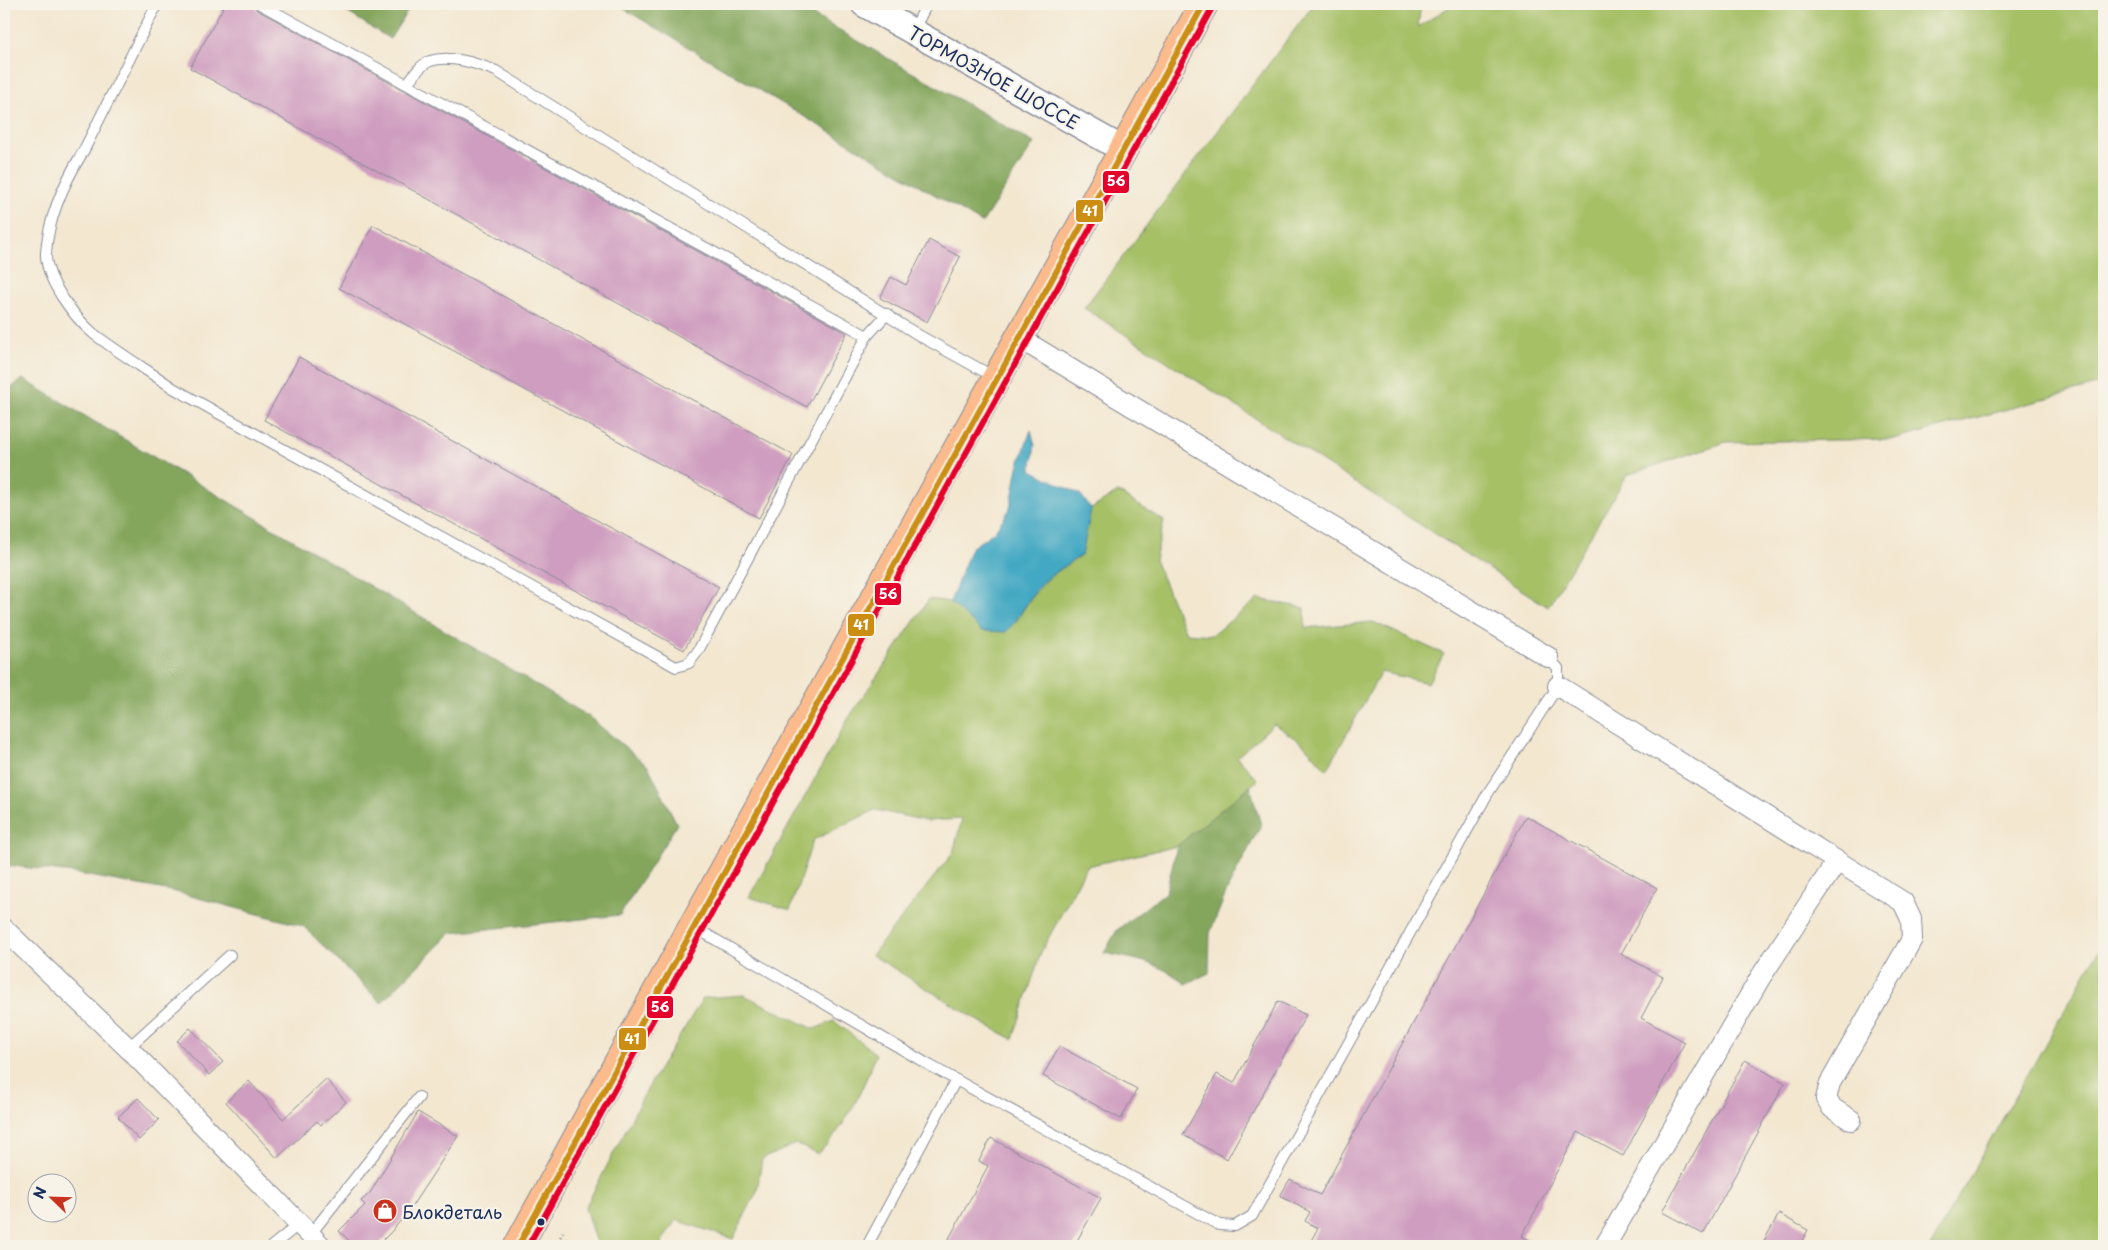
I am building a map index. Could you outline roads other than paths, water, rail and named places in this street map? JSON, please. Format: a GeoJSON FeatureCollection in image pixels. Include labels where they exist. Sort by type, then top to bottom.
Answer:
{"type":"FeatureCollection","features":[{"type":"Feature","properties":{"kind":"highway"},"geometry":{"type":"LineString","coordinates":[[518,1246],[693,926],[1204,4]]}},
{"type":"Feature","properties":{"kind":"street","name":"ТОРМОЗНОЕ ШОССЕ"},"geometry":{"type":"LineString","coordinates":[[864,4],[1124,150]]}},
{"type":"Feature","properties":{"kind":"street"},"geometry":{"type":"LineString","coordinates":[[1019,338],[1548,657]]}},
{"type":"Feature","properties":{"kind":"street"},"geometry":{"type":"LineString","coordinates":[[1558,686],[1903,902],[1911,919],[1912,939],[1830,1083],[1826,1099],[1832,1108],[1851,1120]]}},
{"type":"Feature","properties":{"kind":"street"},"geometry":{"type":"LineString","coordinates":[[1605,1246],[1760,978],[1837,861]]}},
{"type":"Feature","properties":{"kind":"street"},"geometry":{"type":"LineString","coordinates":[[4,929],[128,1048],[310,1236]]}},
{"type":"Feature","properties":{"kind":"lane"},"geometry":{"type":"LineString","coordinates":[[156,4],[73,169],[54,212],[46,255],[52,278],[76,317],[94,334],[173,388],[676,667],[683,666],[698,651],[867,336],[888,314]]}},
{"type":"Feature","properties":{"kind":"lane"},"geometry":{"type":"LineString","coordinates":[[260,4],[867,336]]}},
{"type":"Feature","properties":{"kind":"lane"},"geometry":{"type":"LineString","coordinates":[[913,31],[928,4]]}},
{"type":"Feature","properties":{"kind":"lane"},"geometry":{"type":"LineString","coordinates":[[407,84],[417,71],[429,61],[454,59],[496,71],[888,314],[920,336],[997,378]]}},
{"type":"Feature","properties":{"kind":"lane"},"geometry":{"type":"LineString","coordinates":[[693,926],[956,1080],[1219,1225],[1235,1226],[1252,1216],[1488,793],[1558,686],[1558,668],[1548,657]]}},
{"type":"Feature","properties":{"kind":"lane"},"geometry":{"type":"LineString","coordinates":[[128,1048],[230,955]]}},
{"type":"Feature","properties":{"kind":"lane"},"geometry":{"type":"LineString","coordinates":[[867,1246],[956,1080]]}},
{"type":"Feature","properties":{"kind":"lane"},"geometry":{"type":"LineString","coordinates":[[272,1246],[310,1236],[419,1097]]}},
{"type":"Feature","properties":{"kind":"water"},"geometry":{"type":"Polygon","coordinates":[[[1031,430],[1035,445],[1031,470],[1081,495],[1091,509],[1082,555],[1041,584],[1006,632],[982,631],[950,602],[971,548],[994,532],[1010,509],[1018,467],[1031,430]]]}},
{"type":"Feature","properties":{"kind":"place","name":"Блокдеталь"},"geometry":{"type":"Point","coordinates":[385,1211]}}]}
